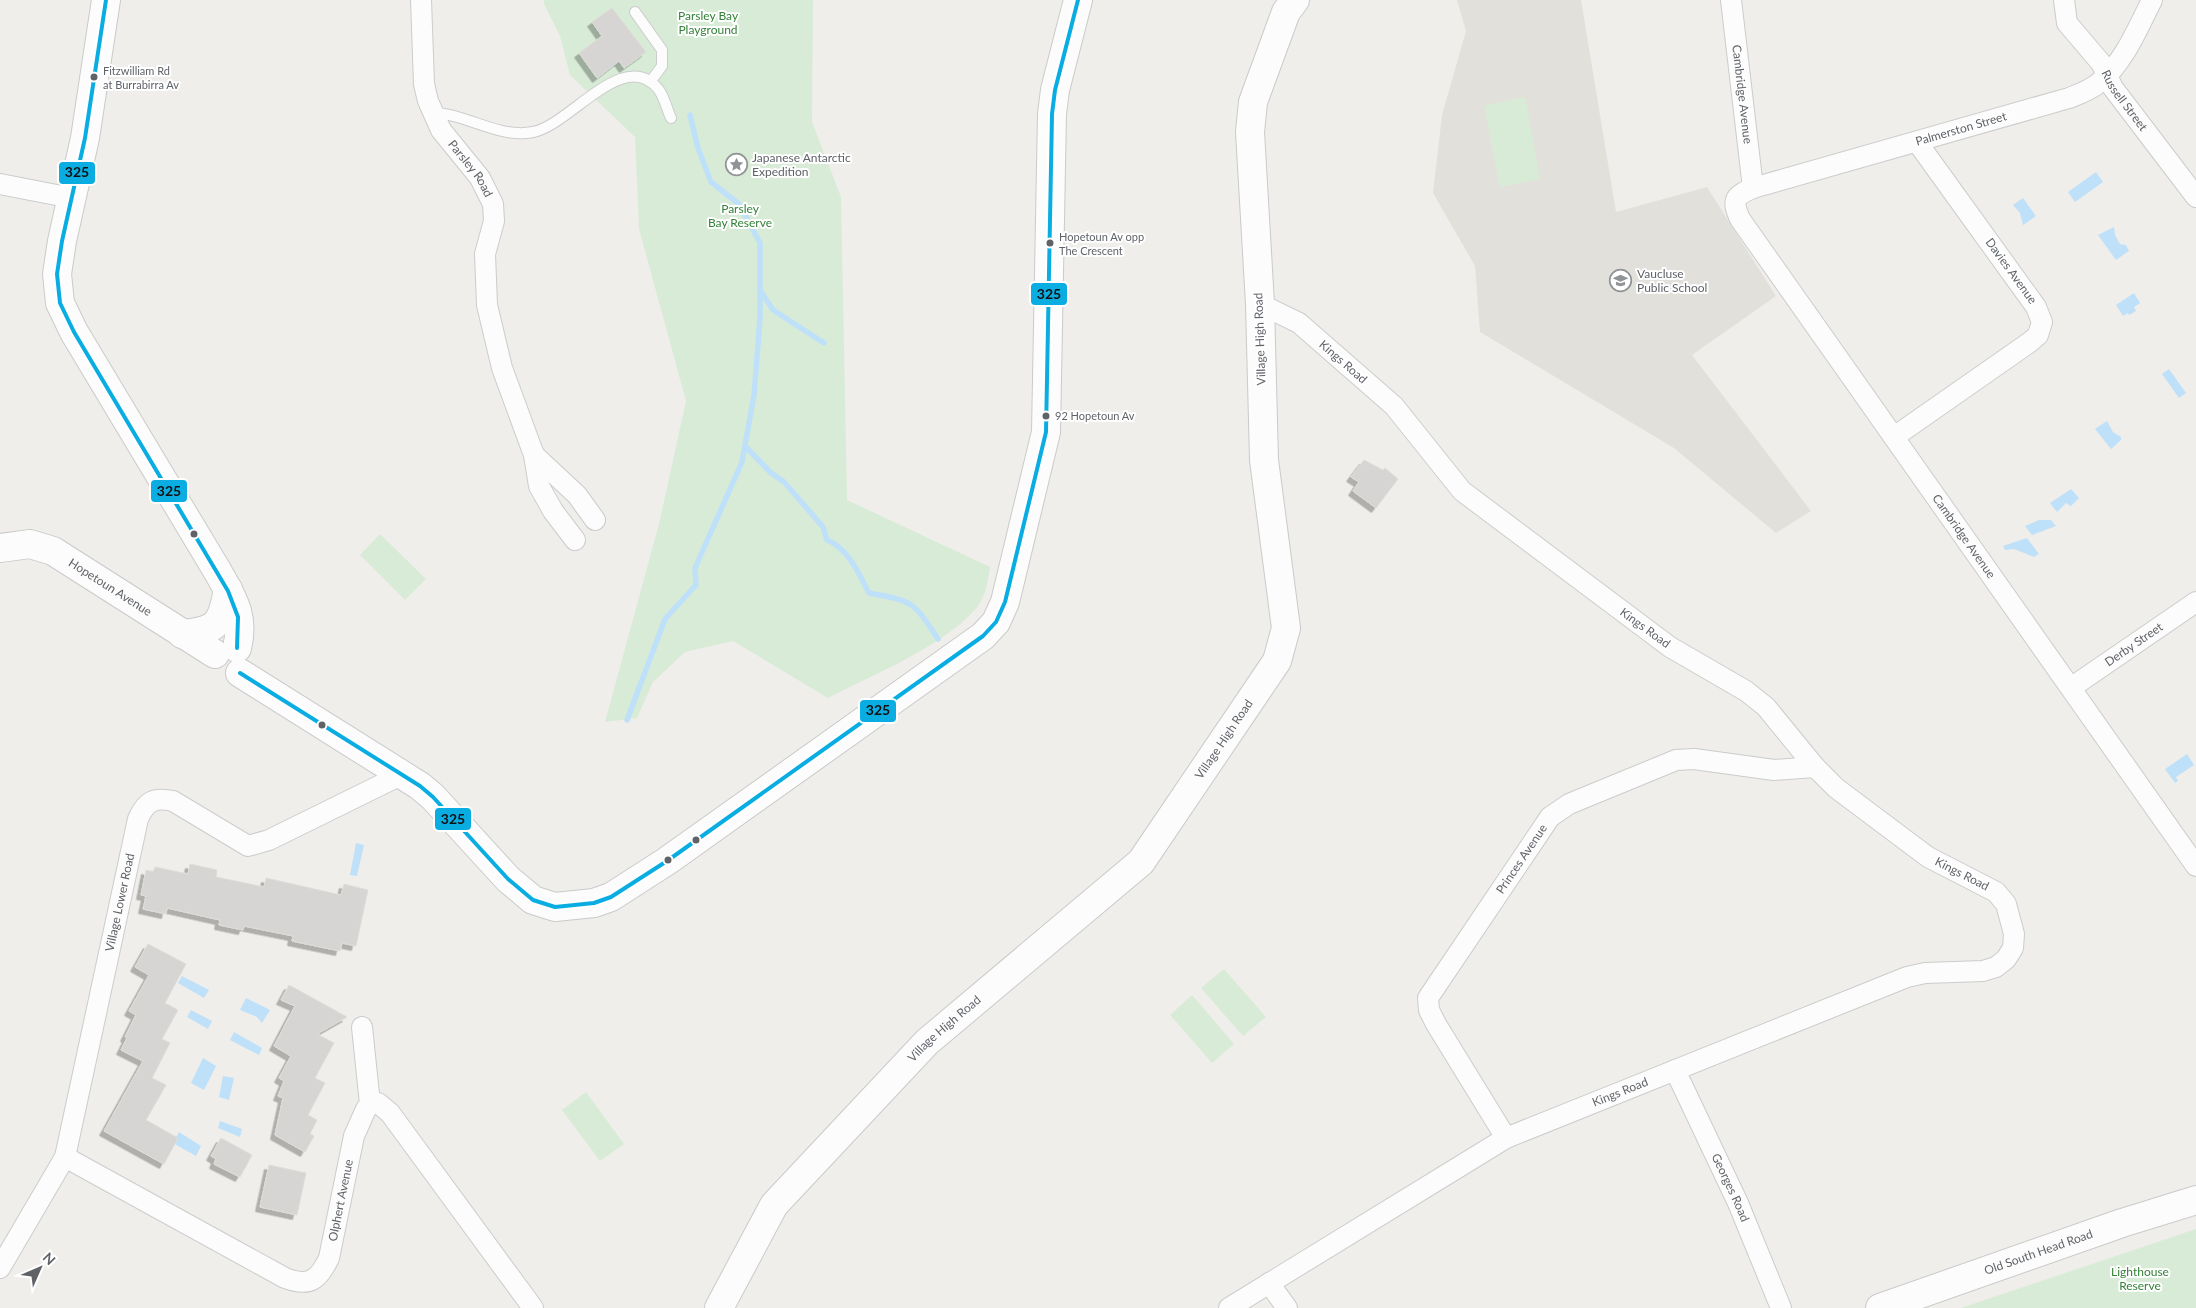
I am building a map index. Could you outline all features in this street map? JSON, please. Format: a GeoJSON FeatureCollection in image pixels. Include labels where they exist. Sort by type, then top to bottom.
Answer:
{"type":"FeatureCollection","features":[{"type":"Feature","properties":{"kind":"street"},"geometry":{"type":"LineString","coordinates":[[106,0],[85,138],[62,241],[58,274],[60,303],[74,332],[237,607],[240,628],[231,658]]}},
{"type":"Feature","properties":{"kind":"street","name":"Parsley Road"},"geometry":{"type":"LineString","coordinates":[[421,0],[424,84],[432,112],[449,143],[480,178],[493,204],[494,221],[485,254],[487,304],[502,368],[534,455],[539,486],[553,511],[575,540]]}},
{"type":"Feature","properties":{"kind":"street","name":"Hopetoun Avenue"},"geometry":{"type":"LineString","coordinates":[[0,548],[30,544],[53,551],[182,634],[231,658],[433,797],[508,879],[534,900],[556,907],[594,903],[611,897],[666,862],[932,673],[990,629],[1006,602],[1046,432],[1052,114],[1055,90],[1078,0]]}},
{"type":"Feature","properties":{"kind":"street","name":"Village High Road"},"geometry":{"type":"LineString","coordinates":[[719,1308],[774,1205],[927,1042],[1141,862],[1277,661],[1286,628],[1264,460],[1260,304],[1250,132],[1254,102],[1286,12],[1295,0]]}},
{"type":"Feature","properties":{"kind":"street","name":"Cambridge Avenue"},"geometry":{"type":"LineString","coordinates":[[1731,0],[1753,188]]}},
{"type":"Feature","properties":{"kind":"street","name":"Russell Street"},"geometry":{"type":"LineString","coordinates":[[2064,0],[2067,23],[2101,62],[2113,88],[2196,197]]}},
{"type":"Feature","properties":{"kind":"street","name":"Palmerston Street"},"geometry":{"type":"LineString","coordinates":[[1734,207],[1739,195],[1753,188],[2069,98],[2090,89],[2107,75],[2132,41],[2152,0]]}},
{"type":"Feature","properties":{"kind":"street","name":"Davies Avenue"},"geometry":{"type":"LineString","coordinates":[[1894,437],[2030,342],[2038,335],[2042,322],[2036,307],[1917,142]]}},
{"type":"Feature","properties":{"kind":"street"},"geometry":{"type":"LineString","coordinates":[[0,184],[72,198]]}},
{"type":"Feature","properties":{"kind":"street","name":"Cambridge Avenue"},"geometry":{"type":"LineString","coordinates":[[1734,207],[1740,219],[2072,687],[2196,866]]}},
{"type":"Feature","properties":{"kind":"street","name":"Kings Road"},"geometry":{"type":"LineString","coordinates":[[1229,1308],[1506,1138],[1907,977],[1925,972],[1983,971],[1996,967],[2006,959],[2013,948],[2014,934],[2012,918],[2006,904],[1996,892],[1928,857],[1836,788],[1815,767],[1766,707],[1746,691],[1670,647],[1462,491],[1394,406],[1299,323],[1260,304]]}},
{"type":"Feature","properties":{"kind":"street","name":"Parsley Road"},"geometry":{"type":"LineString","coordinates":[[534,455],[577,496],[595,520]]}},
{"type":"Feature","properties":{"kind":"street"},"geometry":{"type":"LineString","coordinates":[[182,634],[197,633],[220,621],[224,612],[228,589]]}},
{"type":"Feature","properties":{"kind":"street","name":"Derby Street"},"geometry":{"type":"LineString","coordinates":[[2072,687],[2196,602]]}},
{"type":"Feature","properties":{"kind":"street","name":"Princes Avenue"},"geometry":{"type":"LineString","coordinates":[[1506,1138],[1436,1024],[1429,1010],[1428,998],[1550,817],[1569,804],[1676,760],[1694,759],[1774,770],[1815,767]]}},
{"type":"Feature","properties":{"kind":"street","name":"Village Lower Road"},"geometry":{"type":"LineString","coordinates":[[0,1268],[65,1157],[138,819],[144,807],[152,800],[160,798],[173,801],[236,841],[248,846],[269,840],[402,774]]}},
{"type":"Feature","properties":{"kind":"street"},"geometry":{"type":"LineString","coordinates":[[362,1027],[370,1104],[378,1103],[390,1113],[532,1308]]}},
{"type":"Feature","properties":{"kind":"street","name":"Georges Road"},"geometry":{"type":"LineString","coordinates":[[1675,1070],[1738,1203],[1781,1308]]}},
{"type":"Feature","properties":{"kind":"street","name":"Olphert Avenue"},"geometry":{"type":"LineString","coordinates":[[65,1157],[285,1278],[300,1283],[312,1281],[322,1272],[329,1258],[354,1136],[362,1115],[370,1104]]}},
{"type":"Feature","properties":{"kind":"street","name":"Old South Head Road"},"geometry":{"type":"LineString","coordinates":[[1880,1308],[2122,1223],[2196,1200]]}},
{"type":"Feature","properties":{"kind":"street"},"geometry":{"type":"LineString","coordinates":[[1269,1283],[1287,1308]]}},
{"type":"Feature","properties":{"kind":"lane"},"geometry":{"type":"LineString","coordinates":[[635,12],[662,50],[662,66],[650,82]]}},
{"type":"Feature","properties":{"kind":"lane"},"geometry":{"type":"LineString","coordinates":[[432,112],[452,116],[485,127],[518,133],[533,133],[557,123],[606,85],[629,76],[642,78],[659,90],[671,118]]}},
{"type":"Feature","properties":{"kind":"shaded area","name":"Vaucluse Public School"},"geometry":{"type":"Polygon","coordinates":[[[1457,0],[1581,0],[1616,212],[1707,187],[1776,296],[1692,355],[1811,511],[1776,533],[1674,448],[1480,332],[1475,266],[1433,193],[1442,115],[1466,31],[1457,0]]]}},
{"type":"Feature","properties":{"kind":"green space","name":"Parsley Bay Reserve"},"geometry":{"type":"Polygon","coordinates":[[[544,0],[813,0],[812,122],[841,197],[847,500],[990,567],[983,597],[978,606],[948,634],[908,658],[828,698],[733,641],[685,652],[653,682],[637,718],[605,722],[659,524],[686,401],[639,229],[635,137],[570,75],[560,36],[544,4],[544,0]]]}},
{"type":"Feature","properties":{"kind":"green space"},"geometry":{"type":"Polygon","coordinates":[[[1525,97],[1540,179],[1500,187],[1484,106],[1525,97]]]}},
{"type":"Feature","properties":{"kind":"green space"},"geometry":{"type":"Polygon","coordinates":[[[380,534],[426,579],[405,600],[360,555],[380,534]]]}},
{"type":"Feature","properties":{"kind":"green space"},"geometry":{"type":"Polygon","coordinates":[[[1224,969],[1266,1017],[1243,1036],[1201,988],[1224,969]]]}},
{"type":"Feature","properties":{"kind":"green space"},"geometry":{"type":"Polygon","coordinates":[[[1192,995],[1234,1044],[1212,1063],[1170,1015],[1192,995]]]}},
{"type":"Feature","properties":{"kind":"green space"},"geometry":{"type":"Polygon","coordinates":[[[586,1092],[624,1144],[600,1161],[562,1110],[586,1092]]]}},
{"type":"Feature","properties":{"kind":"green space","name":"Lighthouse Reserve"},"geometry":{"type":"Polygon","coordinates":[[[2196,1229],[2196,1308],[1961,1308],[2196,1229]]]}},
{"type":"Feature","properties":{"kind":"water"},"geometry":{"type":"Polygon","coordinates":[[[2096,172],[2103,182],[2075,202],[2068,192],[2096,172]]]}},
{"type":"Feature","properties":{"kind":"water"},"geometry":{"type":"Polygon","coordinates":[[[2023,198],[2036,216],[2023,225],[2020,213],[2013,205],[2023,198]]]}},
{"type":"Feature","properties":{"kind":"water"},"geometry":{"type":"Polygon","coordinates":[[[2114,227],[2115,235],[2120,244],[2126,245],[2129,251],[2116,260],[2098,235],[2114,227]]]}},
{"type":"Feature","properties":{"kind":"water"},"geometry":{"type":"Polygon","coordinates":[[[2134,293],[2140,303],[2134,307],[2136,311],[2123,316],[2116,305],[2134,293]]]}},
{"type":"Feature","properties":{"kind":"water"},"geometry":{"type":"Polygon","coordinates":[[[2169,369],[2186,393],[2179,398],[2162,374],[2169,369]]]}},
{"type":"Feature","properties":{"kind":"water"},"geometry":{"type":"Polygon","coordinates":[[[2107,421],[2113,432],[2121,437],[2121,440],[2111,449],[2095,429],[2107,421]]]}},
{"type":"Feature","properties":{"kind":"water"},"geometry":{"type":"Polygon","coordinates":[[[2071,489],[2079,498],[2071,506],[2066,503],[2057,512],[2050,503],[2071,489]]]}},
{"type":"Feature","properties":{"kind":"water"},"geometry":{"type":"Polygon","coordinates":[[[2039,520],[2051,520],[2056,526],[2032,535],[2025,526],[2039,520]]]}},
{"type":"Feature","properties":{"kind":"water"},"geometry":{"type":"Polygon","coordinates":[[[2027,538],[2039,554],[2034,557],[2014,549],[2005,550],[2003,546],[2027,538]]]}},
{"type":"Feature","properties":{"kind":"water"},"geometry":{"type":"Polygon","coordinates":[[[2187,754],[2194,765],[2176,777],[2178,781],[2175,783],[2165,769],[2187,754]]]}},
{"type":"Feature","properties":{"kind":"water"},"geometry":{"type":"Polygon","coordinates":[[[356,843],[364,845],[357,876],[350,875],[356,843]]]}},
{"type":"Feature","properties":{"kind":"water"},"geometry":{"type":"Polygon","coordinates":[[[182,976],[209,990],[204,998],[178,983],[182,976]]]}},
{"type":"Feature","properties":{"kind":"water"},"geometry":{"type":"Polygon","coordinates":[[[246,998],[270,1010],[262,1023],[257,1017],[240,1010],[246,998]]]}},
{"type":"Feature","properties":{"kind":"water"},"geometry":{"type":"Polygon","coordinates":[[[191,1010],[212,1021],[208,1029],[187,1017],[191,1010]]]}},
{"type":"Feature","properties":{"kind":"water"},"geometry":{"type":"Polygon","coordinates":[[[234,1032],[262,1048],[259,1055],[230,1040],[234,1032]]]}},
{"type":"Feature","properties":{"kind":"water"},"geometry":{"type":"Polygon","coordinates":[[[203,1058],[216,1066],[204,1090],[191,1083],[203,1058]]]}},
{"type":"Feature","properties":{"kind":"water"},"geometry":{"type":"Polygon","coordinates":[[[223,1076],[234,1078],[229,1100],[219,1097],[223,1076]]]}},
{"type":"Feature","properties":{"kind":"water"},"geometry":{"type":"Polygon","coordinates":[[[220,1121],[242,1129],[240,1137],[218,1128],[220,1121]]]}},
{"type":"Feature","properties":{"kind":"water"},"geometry":{"type":"Polygon","coordinates":[[[179,1132],[201,1146],[196,1156],[173,1143],[179,1132]]]}},
{"type":"Feature","properties":{"kind":"building"},"geometry":{"type":"Polygon","coordinates":[[[612,8],[646,52],[624,68],[619,61],[597,78],[579,53],[602,36],[592,22],[612,8]]]}},
{"type":"Feature","properties":{"kind":"building"},"geometry":{"type":"Polygon","coordinates":[[[1364,460],[1383,470],[1385,468],[1398,479],[1376,508],[1353,491],[1359,482],[1351,477],[1364,460]]]}},
{"type":"Feature","properties":{"kind":"building"},"geometry":{"type":"Polygon","coordinates":[[[190,864],[217,870],[216,877],[264,887],[266,878],[341,895],[344,884],[368,890],[356,946],[342,943],[340,951],[292,941],[293,936],[244,926],[243,930],[219,925],[220,920],[167,908],[166,914],[143,909],[146,896],[141,895],[146,870],[153,872],[155,867],[188,874],[190,864]]]}},
{"type":"Feature","properties":{"kind":"building"},"geometry":{"type":"Polygon","coordinates":[[[148,944],[186,964],[165,1003],[178,1010],[162,1039],[170,1043],[152,1078],[166,1085],[146,1120],[178,1138],[164,1164],[104,1131],[143,1061],[121,1050],[136,1015],[129,1011],[149,975],[135,967],[148,944]]]}},
{"type":"Feature","properties":{"kind":"building"},"geometry":{"type":"Polygon","coordinates":[[[289,985],[347,1017],[317,1034],[334,1043],[315,1078],[325,1083],[308,1115],[317,1120],[310,1134],[314,1136],[305,1152],[275,1135],[283,1098],[278,1096],[284,1081],[279,1078],[291,1056],[274,1046],[295,1006],[281,1000],[289,985]]]}},
{"type":"Feature","properties":{"kind":"building"},"geometry":{"type":"Polygon","coordinates":[[[221,1138],[252,1155],[240,1177],[214,1164],[216,1159],[211,1156],[221,1138]]]}},
{"type":"Feature","properties":{"kind":"building"},"geometry":{"type":"Polygon","coordinates":[[[269,1165],[306,1173],[297,1215],[260,1207],[269,1165]]]}},
{"type":"Feature","properties":{"kind":"waterway"},"geometry":{"type":"LineString","coordinates":[[627,720],[665,619],[696,585],[695,568],[742,462],[754,395],[760,318],[760,243],[739,204],[711,182],[698,148],[690,115]]}},
{"type":"Feature","properties":{"kind":"waterway"},"geometry":{"type":"LineString","coordinates":[[760,290],[773,310],[824,343]]}},
{"type":"Feature","properties":{"kind":"waterway"},"geometry":{"type":"LineString","coordinates":[[745,446],[770,472],[784,482],[823,527],[827,540],[847,555],[869,593],[895,598],[911,605],[923,617],[938,639]]}},
{"type":"Feature","properties":{"kind":"transit line","name":"325"},"geometry":{"type":"LineString","coordinates":[[106,0],[85,138],[62,241],[57,274],[60,303],[74,332],[228,591],[238,617],[237,648]]}},
{"type":"Feature","properties":{"kind":"transit line","name":"325"},"geometry":{"type":"LineString","coordinates":[[240,673],[420,786],[433,797],[508,879],[533,900],[555,907],[594,903],[611,897],[667,861],[983,636],[996,622],[1005,602],[1046,432],[1052,114],[1055,90],[1078,0]]}},
{"type":"Feature","properties":{"kind":"place","name":"Fitzwilliam Rd at Burrabirra Av"},"geometry":{"type":"Point","coordinates":[94,77]}},
{"type":"Feature","properties":{"kind":"place","name":"Japanese Antarctic Expedition"},"geometry":{"type":"Point","coordinates":[736,165]}},
{"type":"Feature","properties":{"kind":"place","name":"Hopetoun Av opp The Crescent"},"geometry":{"type":"Point","coordinates":[1050,243]}},
{"type":"Feature","properties":{"kind":"place","name":"Vaucluse Public School"},"geometry":{"type":"Point","coordinates":[1621,281]}},
{"type":"Feature","properties":{"kind":"place","name":"92 Hopetoun Av"},"geometry":{"type":"Point","coordinates":[1046,416]}},
{"type":"Feature","properties":{"kind":"park label","name":"Parsley Bay Playground"},"geometry":{"type":"Point","coordinates":[708,23]}}]}
